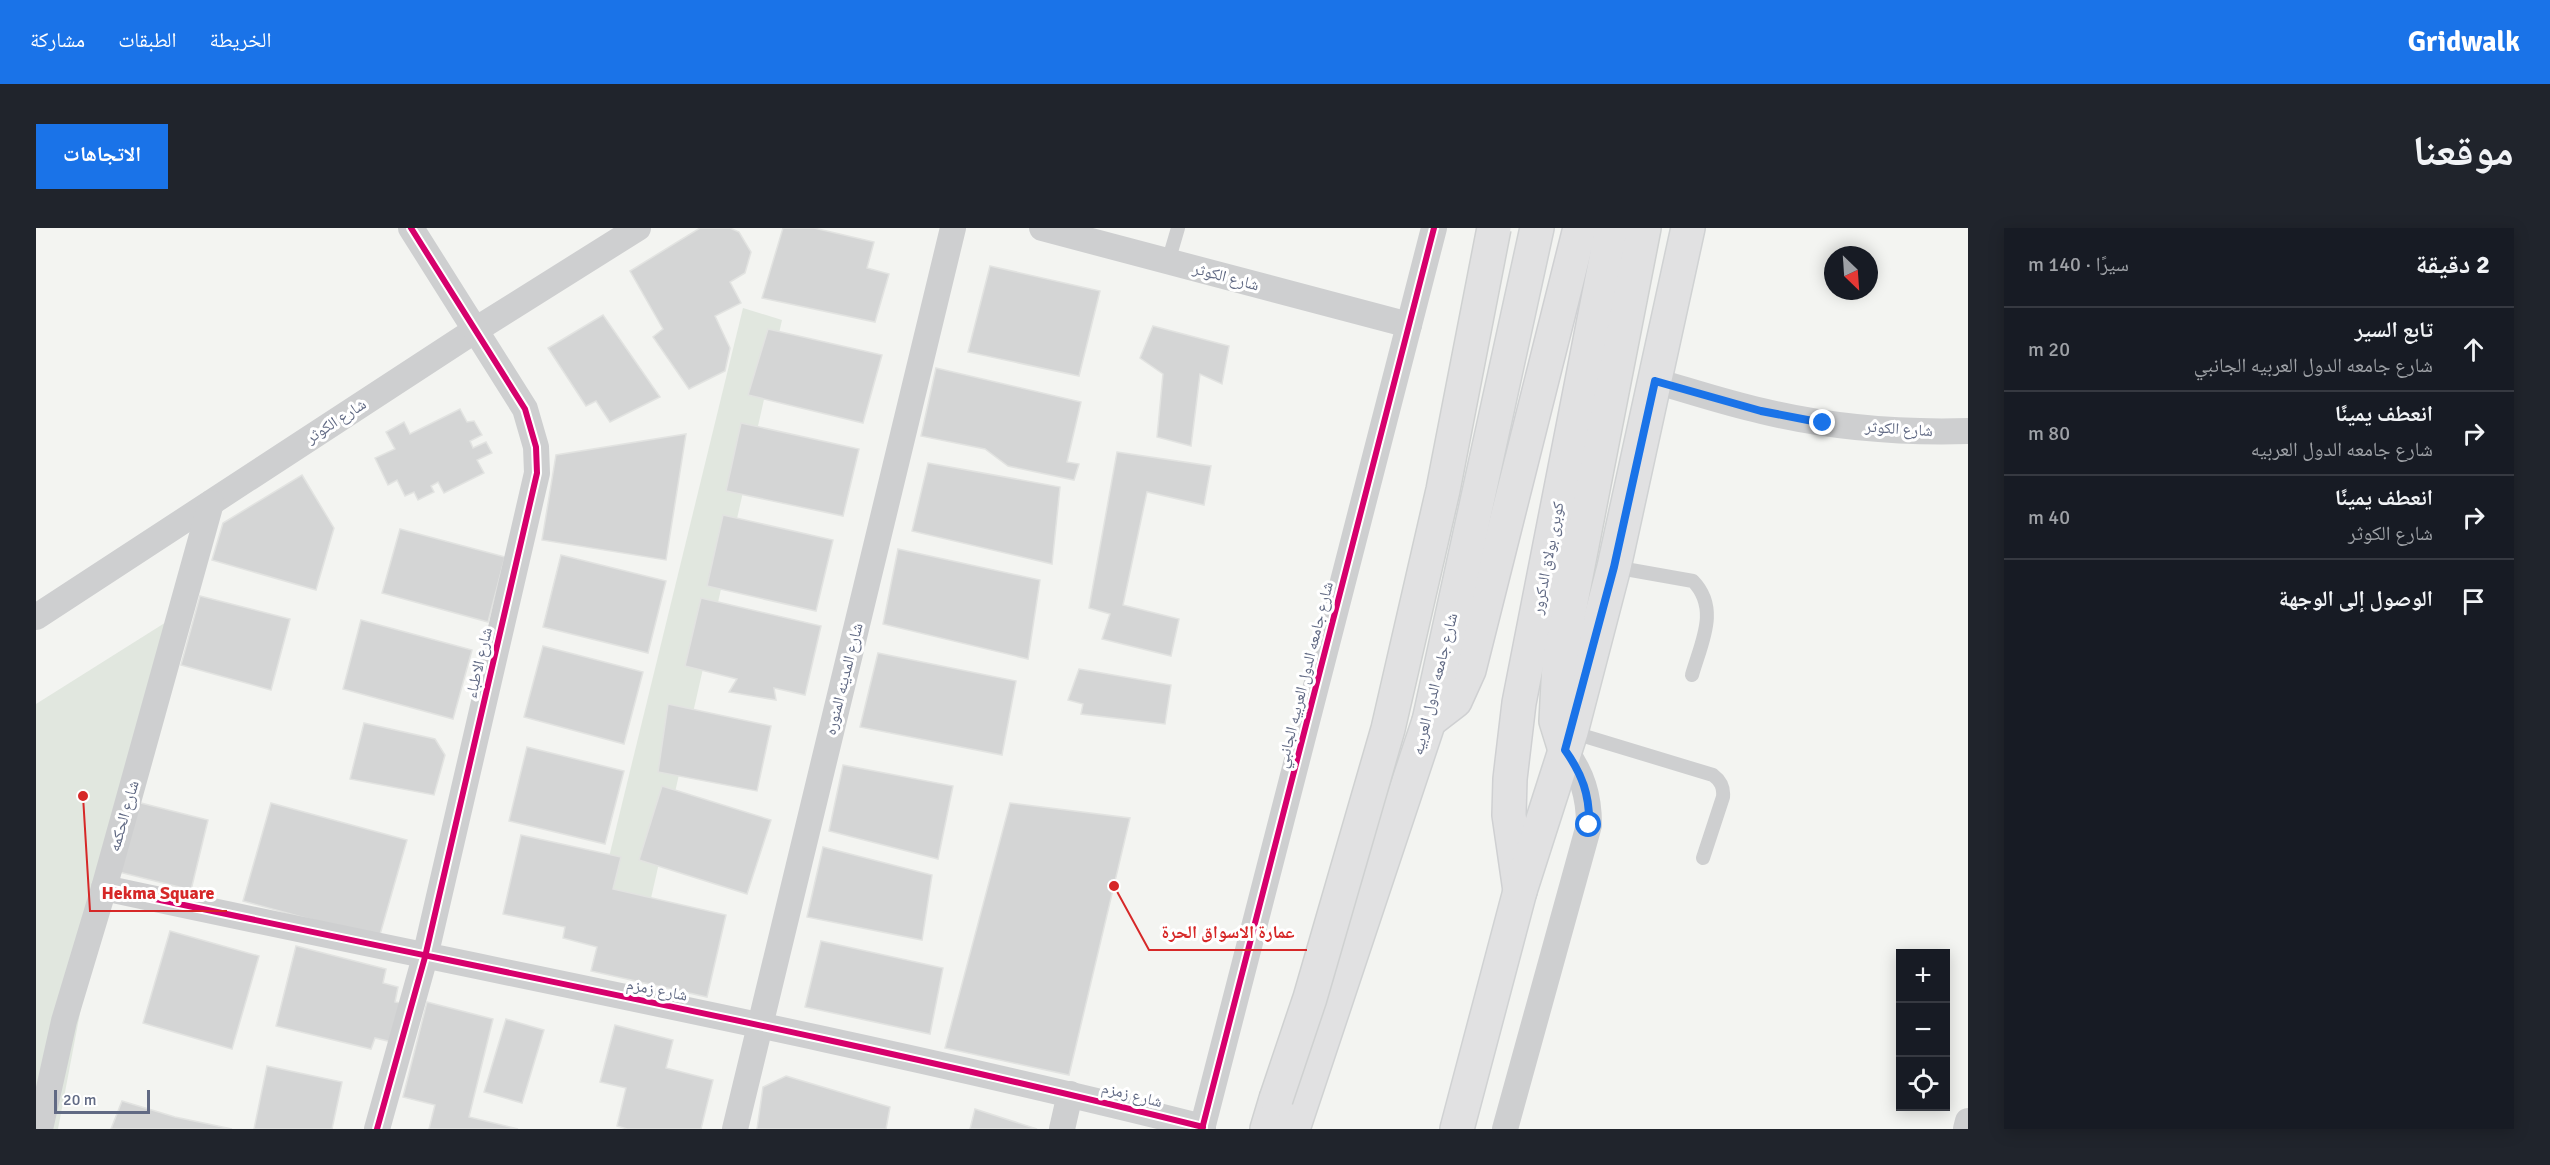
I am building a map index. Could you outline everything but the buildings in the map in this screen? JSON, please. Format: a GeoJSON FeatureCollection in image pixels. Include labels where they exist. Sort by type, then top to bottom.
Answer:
{"type":"FeatureCollection","features":[{"type":"Feature","properties":{"kind":"main road"},"geometry":{"type":"LineString","coordinates":[[1272,1114],[1310,998],[1388,729],[1443,490],[1494,228]]}},
{"type":"Feature","properties":{"kind":"main road","name":"شارع جامعه الدول العربيه"},"geometry":{"type":"LineString","coordinates":[[1293,1129],[1429,721],[1537,228]]}},
{"type":"Feature","properties":{"kind":"main road"},"geometry":{"type":"LineString","coordinates":[[1429,721],[1455,700],[1469,670],[1580,228]]}},
{"type":"Feature","properties":{"kind":"main road","name":"كوبرى بولاق الدكرور"},"geometry":{"type":"LineString","coordinates":[[1520,891],[1509,815],[1519,703],[1612,228]]}},
{"type":"Feature","properties":{"kind":"main road"},"geometry":{"type":"LineString","coordinates":[[1568,741],[1556,722],[1559,663],[1644,228]]}},
{"type":"Feature","properties":{"kind":"main road"},"geometry":{"type":"LineString","coordinates":[[1457,1129],[1520,891],[1568,741],[1614,567],[1688,228]]}},
{"type":"Feature","properties":{"kind":"street","name":"شارع الاطباء"},"geometry":{"type":"LineString","coordinates":[[377,1129],[425,957],[537,473],[536,447],[525,409],[477,329],[411,228]]}},
{"type":"Feature","properties":{"kind":"street","name":"شارع الكوثر"},"geometry":{"type":"LineString","coordinates":[[36,617],[477,329],[638,228]]}},
{"type":"Feature","properties":{"kind":"street","name":"شارع المدينه المنوره"},"geometry":{"type":"LineString","coordinates":[[735,1129],[953,228]]}},
{"type":"Feature","properties":{"kind":"street","name":"شارع الكوثر"},"geometry":{"type":"LineString","coordinates":[[1042,228],[1409,325]]}},
{"type":"Feature","properties":{"kind":"street","name":"شارع جامعه الدول العربيه الجانبي"},"geometry":{"type":"LineString","coordinates":[[1203,1128],[1434,228]]}},
{"type":"Feature","properties":{"kind":"street","name":"شارع الكوثر"},"geometry":{"type":"LineString","coordinates":[[1655,381],[1761,411],[1823,423],[1886,430],[1968,431]]}},
{"type":"Feature","properties":{"kind":"street","name":"شارع الحكمه"},"geometry":{"type":"LineString","coordinates":[[40,1129],[64,1021],[104,888],[211,503]]}},
{"type":"Feature","properties":{"kind":"street"},"geometry":{"type":"LineString","coordinates":[[1505,1129],[1589,825],[1587,793],[1568,741]]}},
{"type":"Feature","properties":{"kind":"street","name":"شارع زمزم"},"geometry":{"type":"LineString","coordinates":[[104,888],[425,957],[761,1024],[1070,1094],[1203,1128]]}},
{"type":"Feature","properties":{"kind":"street"},"geometry":{"type":"LineString","coordinates":[[1062,1129],[1070,1094]]}},
{"type":"Feature","properties":{"kind":"street"},"geometry":{"type":"LineString","coordinates":[[1966,1129],[1968,1121]]}},
{"type":"Feature","properties":{"kind":"lane"},"geometry":{"type":"LineString","coordinates":[[1168,262],[1178,228]]}},
{"type":"Feature","properties":{"kind":"lane"},"geometry":{"type":"LineString","coordinates":[[1614,567],[1693,581],[1701,589],[1709,610],[1708,621],[1692,675]]}},
{"type":"Feature","properties":{"kind":"lane"},"geometry":{"type":"LineString","coordinates":[[1568,741],[1713,775],[1718,779],[1724,791],[1723,797],[1704,858]]}},
{"type":"Feature","properties":{"kind":"shaded area"},"geometry":{"type":"Polygon","coordinates":[[[743,308],[782,320],[649,907],[600,894],[743,308]]]}},
{"type":"Feature","properties":{"kind":"shaded area"},"geometry":{"type":"Polygon","coordinates":[[[179,614],[95,934],[58,1129],[36,1129],[36,704],[179,614]]]}},
{"type":"Feature","properties":{"kind":"cycle path"},"geometry":{"type":"LineString","coordinates":[[377,1129],[425,957],[537,473],[536,447],[525,409],[411,228]]}},
{"type":"Feature","properties":{"kind":"cycle path"},"geometry":{"type":"LineString","coordinates":[[1202,1129],[1434,228]]}},
{"type":"Feature","properties":{"kind":"cycle path"},"geometry":{"type":"LineString","coordinates":[[104,888],[792,1032],[1203,1127]]}},
{"type":"Feature","properties":{"kind":"place","name":"Hekma Square"},"geometry":{"type":"Point","coordinates":[83,796]}},
{"type":"Feature","properties":{"kind":"place","name":"عمارة الاسواق الحرة"},"geometry":{"type":"Point","coordinates":[1114,886]}},
{"type":"Feature","properties":{"kind":"route"},"geometry":{"type":"LineString","coordinates":[[1589,825],[1587,793],[1582,777],[1565,750],[1614,567],[1655,381],[1761,411],[1823,423]]}}]}
